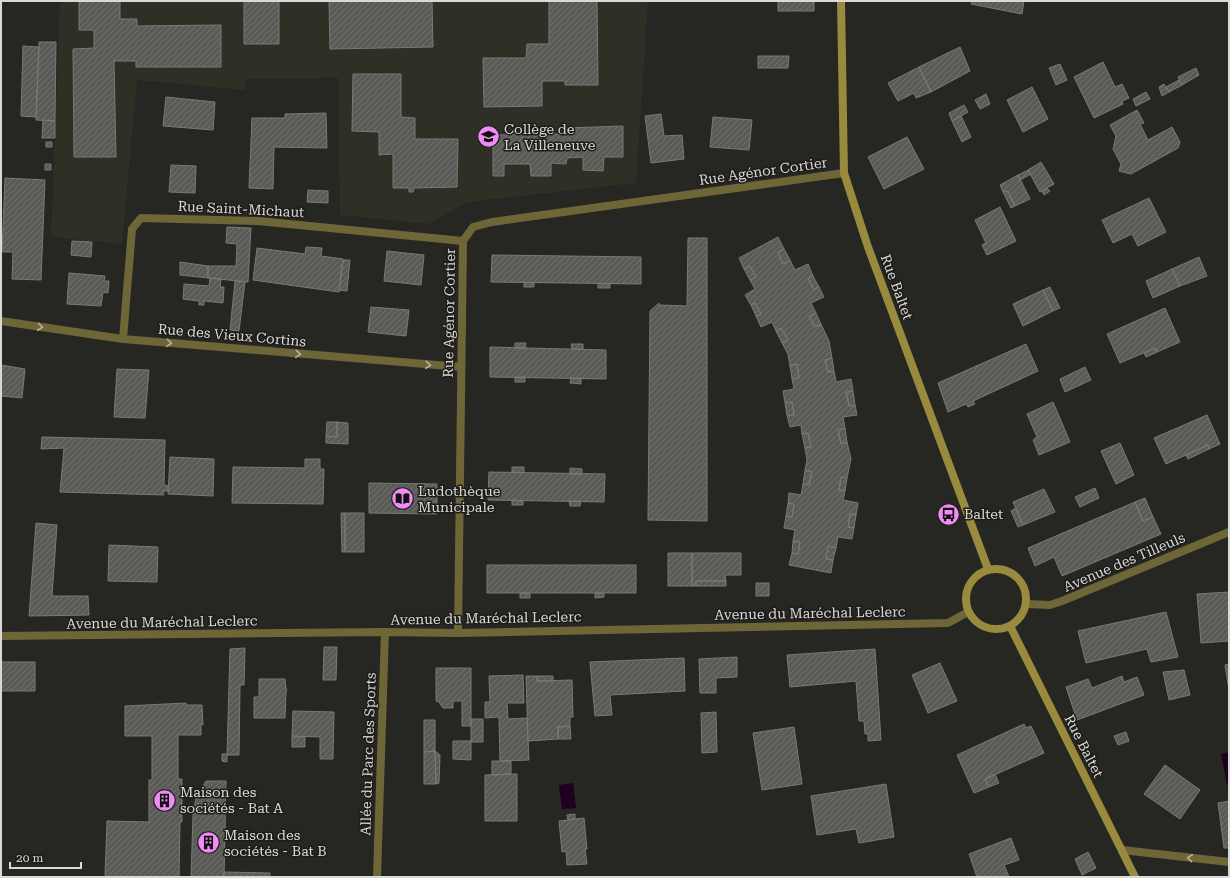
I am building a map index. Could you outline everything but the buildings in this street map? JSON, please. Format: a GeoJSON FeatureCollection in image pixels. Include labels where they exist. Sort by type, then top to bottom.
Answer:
{"type":"FeatureCollection","features":[{"type":"Feature","properties":{"kind":"street","name":"Rue Baltet"},"geometry":{"type":"LineString","coordinates":[[841,1],[844,173],[871,254],[988,569]]}},
{"type":"Feature","properties":{"kind":"street","name":"Rue Agénor Cortier"},"geometry":{"type":"LineString","coordinates":[[458,633],[463,241],[473,227],[492,222],[844,173]]}},
{"type":"Feature","properties":{"kind":"street","name":"Rue Saint-Michaut"},"geometry":{"type":"LineString","coordinates":[[123,339],[132,229],[141,218],[258,221],[463,241]]}},
{"type":"Feature","properties":{"kind":"street","name":"Rue des Vieux Cortins"},"geometry":{"type":"LineString","coordinates":[[1,321],[123,339],[461,367]]}},
{"type":"Feature","properties":{"kind":"street","name":"Avenue des Tilleuls"},"geometry":{"type":"LineString","coordinates":[[1026,604],[1050,605],[1062,602],[1229,532]]}},
{"type":"Feature","properties":{"kind":"street"},"geometry":{"type":"LineString","coordinates":[[988,569],[1003,569],[1017,576],[1025,589],[1026,604],[1019,619],[1010,626],[1000,629],[991,629],[974,620],[968,612],[965,601],[966,591],[971,581],[978,574],[988,569]]}},
{"type":"Feature","properties":{"kind":"street","name":"Avenue du Maréchal Leclerc"},"geometry":{"type":"LineString","coordinates":[[1,636],[385,632],[458,633],[948,623],[968,612]]}},
{"type":"Feature","properties":{"kind":"street","name":"Rue Baltet"},"geometry":{"type":"LineString","coordinates":[[1010,626],[1135,877]]}},
{"type":"Feature","properties":{"kind":"street","name":"Allée du Parc des Sports"},"geometry":{"type":"LineString","coordinates":[[377,877],[385,632]]}},
{"type":"Feature","properties":{"kind":"street"},"geometry":{"type":"LineString","coordinates":[[1122,850],[1229,862]]}},
{"type":"Feature","properties":{"kind":"shaded area","name":"Collège de La Villeneuve"},"geometry":{"type":"Polygon","coordinates":[[[60,1],[648,1],[636,183],[467,202],[428,224],[340,215],[338,78],[245,79],[245,90],[137,80],[122,244],[51,237],[60,1]]]}},
{"type":"Feature","properties":{"kind":"shaded area"},"geometry":{"type":"Polygon","coordinates":[[[1229,752],[1229,785],[1227,785],[1221,754],[1229,752]]]}},
{"type":"Feature","properties":{"kind":"shaded area"},"geometry":{"type":"Polygon","coordinates":[[[573,783],[576,808],[562,809],[559,785],[573,783]]]}},
{"type":"Feature","properties":{"kind":"place","name":"Collège de La Villeneuve"},"geometry":{"type":"Point","coordinates":[489,137]}},
{"type":"Feature","properties":{"kind":"place","name":"Ludothèque Municipale"},"geometry":{"type":"Point","coordinates":[403,499]}},
{"type":"Feature","properties":{"kind":"place","name":"Baltet"},"geometry":{"type":"Point","coordinates":[948,514]}},
{"type":"Feature","properties":{"kind":"place","name":"Maison des sociétés - Bat A"},"geometry":{"type":"Point","coordinates":[165,800]}},
{"type":"Feature","properties":{"kind":"place","name":"Maison des sociétés - Bat B"},"geometry":{"type":"Point","coordinates":[209,843]}}]}
